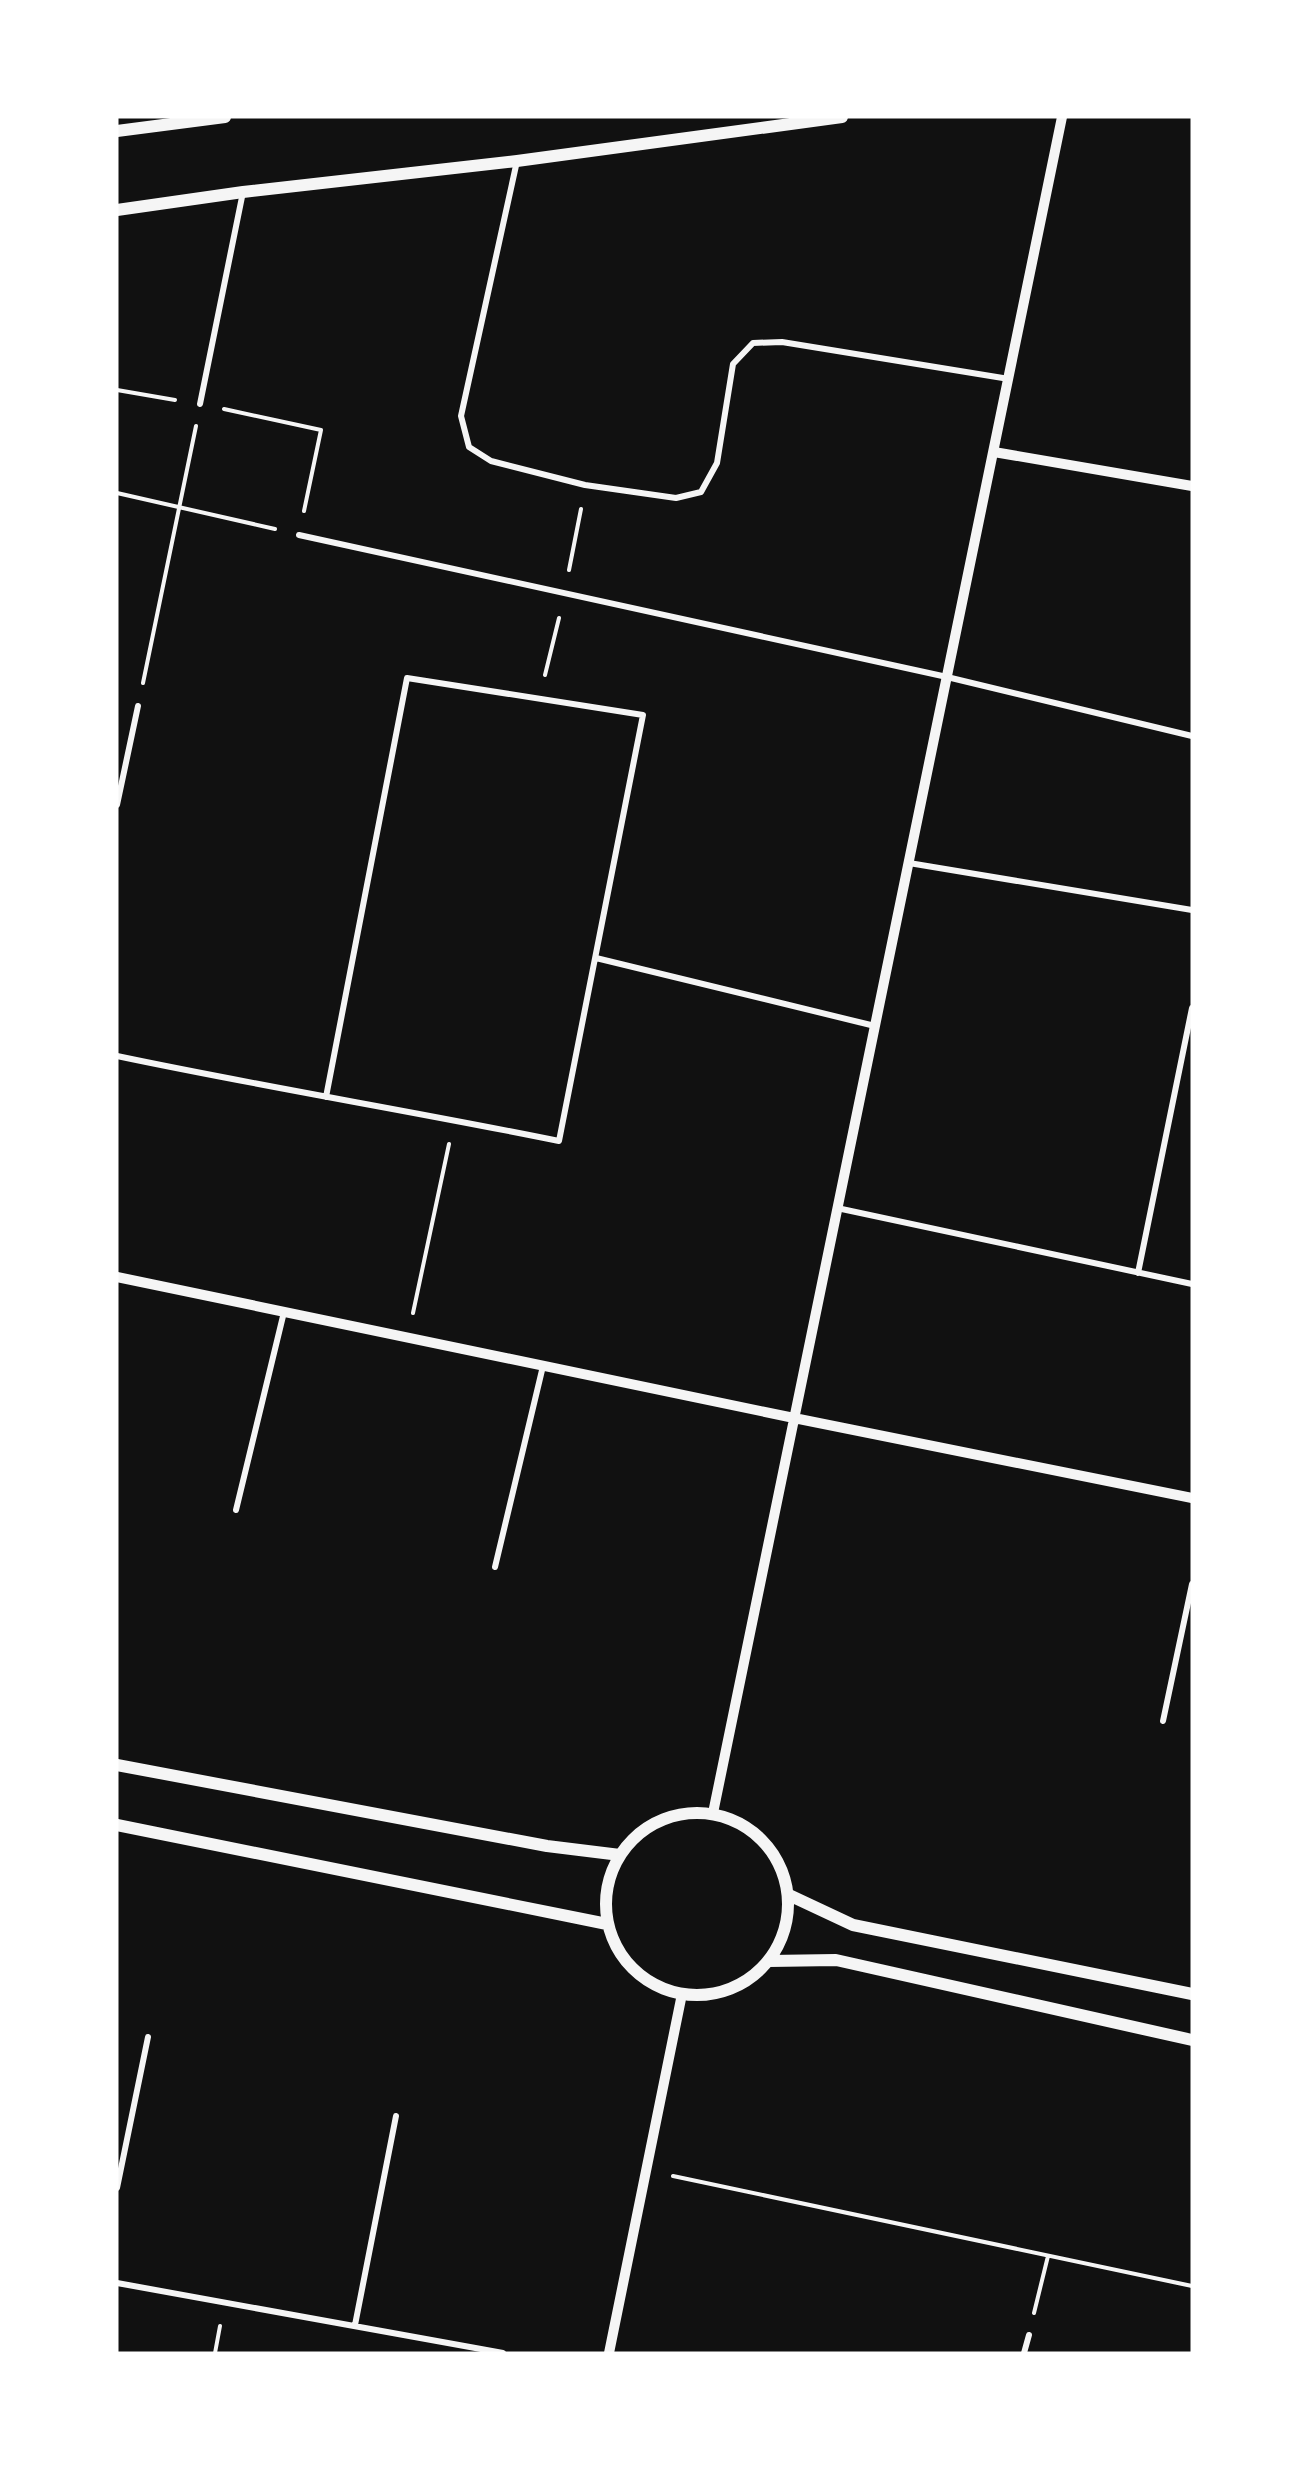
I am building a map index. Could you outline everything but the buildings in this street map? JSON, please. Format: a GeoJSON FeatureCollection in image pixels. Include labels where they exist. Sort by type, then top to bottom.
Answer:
{"type":"FeatureCollection","features":[{"type":"Feature","properties":{"kind":"main road"},"geometry":{"type":"LineString","coordinates":[[117,131],[225,117]]}},
{"type":"Feature","properties":{"kind":"main road"},"geometry":{"type":"LineString","coordinates":[[117,210],[243,192],[517,160],[842,117]]}},
{"type":"Feature","properties":{"kind":"main road"},"geometry":{"type":"LineString","coordinates":[[117,1765],[547,1846],[620,1855]]}},
{"type":"Feature","properties":{"kind":"main road"},"geometry":{"type":"LineString","coordinates":[[686,1813],[713,1813],[741,1823],[765,1841],[781,1866],[789,1895],[788,1918],[781,1941],[769,1960],[751,1977],[730,1989],[706,1995],[682,1994],[656,1986],[634,1971],[617,1950],[607,1924],[605,1900],[610,1876],[620,1855],[637,1834],[660,1820],[686,1813]]}},
{"type":"Feature","properties":{"kind":"main road"},"geometry":{"type":"LineString","coordinates":[[117,1825],[607,1924]]}},
{"type":"Feature","properties":{"kind":"main road"},"geometry":{"type":"LineString","coordinates":[[789,1895],[853,1925],[1192,1994]]}},
{"type":"Feature","properties":{"kind":"main road"},"geometry":{"type":"LineString","coordinates":[[769,1960],[836,1960],[1192,2040]]}},
{"type":"Feature","properties":{"kind":"street"},"geometry":{"type":"LineString","coordinates":[[713,1813],[1062,117]]}},
{"type":"Feature","properties":{"kind":"street"},"geometry":{"type":"LineString","coordinates":[[517,160],[461,416],[469,447],[491,461],[585,485],[676,498],[701,492],[717,463],[733,364],[753,343],[782,342],[1009,378]]}},
{"type":"Feature","properties":{"kind":"street"},"geometry":{"type":"LineString","coordinates":[[200,404],[243,192]]}},
{"type":"Feature","properties":{"kind":"street"},"geometry":{"type":"LineString","coordinates":[[993,452],[1192,486]]}},
{"type":"Feature","properties":{"kind":"street"},"geometry":{"type":"LineString","coordinates":[[299,535],[947,677],[1192,736]]}},
{"type":"Feature","properties":{"kind":"street"},"geometry":{"type":"LineString","coordinates":[[117,1056],[326,1097],[454,1120],[559,1141],[644,715],[407,678],[326,1097]]}},
{"type":"Feature","properties":{"kind":"street"},"geometry":{"type":"LineString","coordinates":[[117,805],[138,706]]}},
{"type":"Feature","properties":{"kind":"street"},"geometry":{"type":"LineString","coordinates":[[909,863],[1192,910]]}},
{"type":"Feature","properties":{"kind":"street"},"geometry":{"type":"LineString","coordinates":[[596,958],[875,1026]]}},
{"type":"Feature","properties":{"kind":"street"},"geometry":{"type":"LineString","coordinates":[[1138,1273],[1192,1008]]}},
{"type":"Feature","properties":{"kind":"street"},"geometry":{"type":"LineString","coordinates":[[837,1208],[1192,1284]]}},
{"type":"Feature","properties":{"kind":"street"},"geometry":{"type":"LineString","coordinates":[[117,1277],[1192,1498]]}},
{"type":"Feature","properties":{"kind":"street"},"geometry":{"type":"LineString","coordinates":[[236,1510],[284,1312]]}},
{"type":"Feature","properties":{"kind":"street"},"geometry":{"type":"LineString","coordinates":[[495,1567],[543,1366]]}},
{"type":"Feature","properties":{"kind":"street"},"geometry":{"type":"LineString","coordinates":[[1163,1722],[1192,1584]]}},
{"type":"Feature","properties":{"kind":"street"},"geometry":{"type":"LineString","coordinates":[[609,2353],[682,1994]]}},
{"type":"Feature","properties":{"kind":"street"},"geometry":{"type":"LineString","coordinates":[[117,2188],[148,2037]]}},
{"type":"Feature","properties":{"kind":"street"},"geometry":{"type":"LineString","coordinates":[[355,2325],[396,2116]]}},
{"type":"Feature","properties":{"kind":"street"},"geometry":{"type":"LineString","coordinates":[[117,2283],[503,2353]]}},
{"type":"Feature","properties":{"kind":"street"},"geometry":{"type":"LineString","coordinates":[[1024,2353],[1029,2335]]}},
{"type":"Feature","properties":{"kind":"path"},"geometry":{"type":"LineString","coordinates":[[117,390],[200,404],[321,430],[299,535],[117,494]]}},
{"type":"Feature","properties":{"kind":"path"},"geometry":{"type":"LineString","coordinates":[[138,706],[181,508],[200,404]]}},
{"type":"Feature","properties":{"kind":"path"},"geometry":{"type":"LineString","coordinates":[[408,1338],[454,1120]]}},
{"type":"Feature","properties":{"kind":"path"},"geometry":{"type":"LineString","coordinates":[[646,2170],[1192,2286]]}},
{"type":"Feature","properties":{"kind":"path"},"geometry":{"type":"LineString","coordinates":[[1029,2335],[1048,2256]]}}]}
